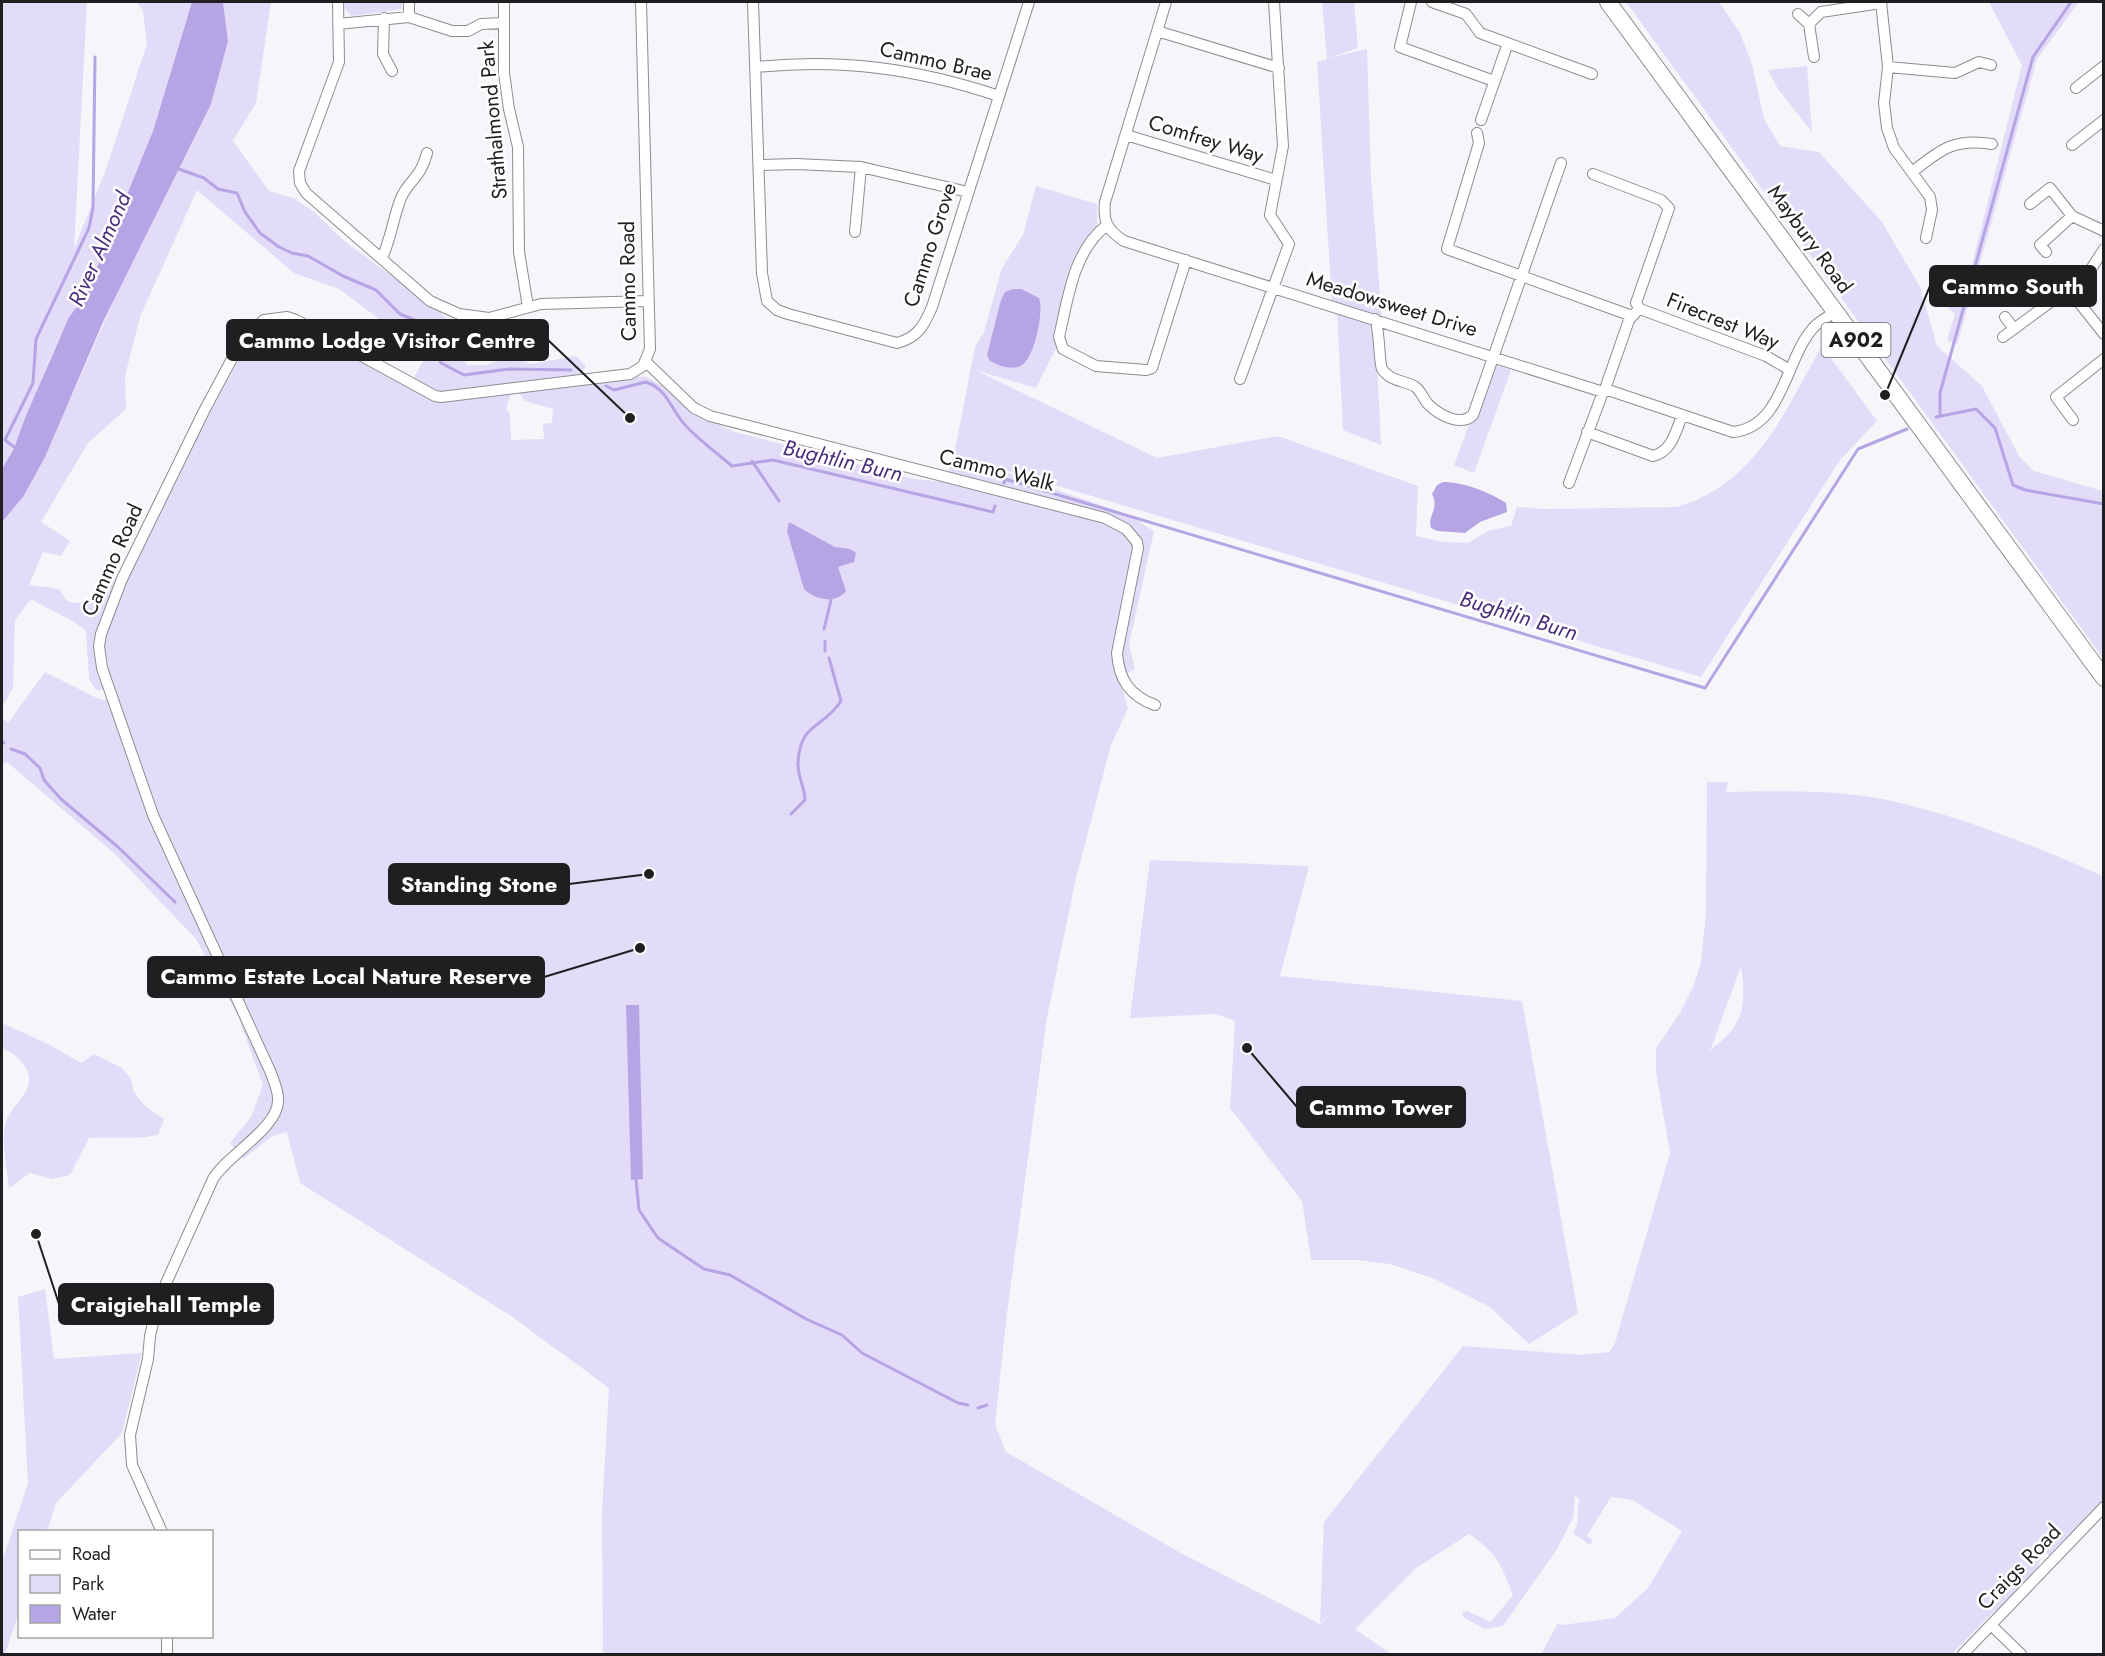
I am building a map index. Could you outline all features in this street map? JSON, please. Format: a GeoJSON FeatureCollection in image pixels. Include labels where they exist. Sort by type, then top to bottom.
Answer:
{"type":"FeatureCollection","features":[{"type":"Feature","properties":{"kind":"main road","name":"Maybury Road"},"geometry":{"type":"LineString","coordinates":[[1608,2],[2103,678]]}},
{"type":"Feature","properties":{"kind":"street"},"geometry":{"type":"LineString","coordinates":[[338,2],[339,62],[299,171],[300,183],[314,201],[430,301],[459,314],[489,318],[541,304],[649,301]]}},
{"type":"Feature","properties":{"kind":"street"},"geometry":{"type":"LineString","coordinates":[[409,2],[409,17]]}},
{"type":"Feature","properties":{"kind":"street","name":"Strathalmond Park"},"geometry":{"type":"LineString","coordinates":[[504,2],[504,73],[518,147],[519,252],[528,307]]}},
{"type":"Feature","properties":{"kind":"street","name":"Cammo Road"},"geometry":{"type":"LineString","coordinates":[[161,1530],[136,1475],[129,1445],[158,1301],[213,1179],[224,1163],[268,1124],[278,1107],[279,1098],[271,1073],[153,815],[108,688],[99,646],[107,617],[122,579],[198,422],[248,333],[264,320],[281,317],[296,320],[435,396],[630,374],[636,372],[646,362],[650,349],[641,2]]}},
{"type":"Feature","properties":{"kind":"street","name":"Cammo Grove"},"geometry":{"type":"LineString","coordinates":[[753,2],[757,67],[762,273],[766,301],[777,310],[788,314],[889,343],[907,341],[915,336],[926,321],[1028,2]]}},
{"type":"Feature","properties":{"kind":"street"},"geometry":{"type":"LineString","coordinates":[[1166,2],[1105,202],[1103,215],[1107,225],[1096,233],[1083,251],[1059,338],[1062,349],[1096,366],[1146,370],[1152,368],[1186,260]]}},
{"type":"Feature","properties":{"kind":"street"},"geometry":{"type":"LineString","coordinates":[[1240,379],[1289,244],[1270,214],[1278,182],[1276,180],[1283,146],[1274,2]]}},
{"type":"Feature","properties":{"kind":"street"},"geometry":{"type":"LineString","coordinates":[[1411,2],[1400,47],[1494,81]]}},
{"type":"Feature","properties":{"kind":"street"},"geometry":{"type":"LineString","coordinates":[[1432,2],[1466,14],[1480,33],[1592,74]]}},
{"type":"Feature","properties":{"kind":"street"},"geometry":{"type":"LineString","coordinates":[[1809,24],[1821,12],[1881,2],[1888,67],[1884,103],[1887,128],[1894,148],[1930,197],[1932,210],[1926,238]]}},
{"type":"Feature","properties":{"kind":"street"},"geometry":{"type":"LineString","coordinates":[[1798,14],[1809,24],[1814,57]]}},
{"type":"Feature","properties":{"kind":"street"},"geometry":{"type":"LineString","coordinates":[[338,24],[409,17],[453,32],[468,31],[481,24],[504,23]]}},
{"type":"Feature","properties":{"kind":"street"},"geometry":{"type":"LineString","coordinates":[[384,18],[383,54],[392,71]]}},
{"type":"Feature","properties":{"kind":"street"},"geometry":{"type":"LineString","coordinates":[[1157,31],[1279,68]]}},
{"type":"Feature","properties":{"kind":"street"},"geometry":{"type":"LineString","coordinates":[[1481,120],[1508,43]]}},
{"type":"Feature","properties":{"kind":"street"},"geometry":{"type":"LineString","coordinates":[[1888,67],[1955,73],[1973,67],[1979,62],[1991,64]]}},
{"type":"Feature","properties":{"kind":"street","name":"Cammo Brae"},"geometry":{"type":"LineString","coordinates":[[757,67],[800,63],[879,66],[940,78],[999,96]]}},
{"type":"Feature","properties":{"kind":"street"},"geometry":{"type":"LineString","coordinates":[[2076,88],[2101,73]]}},
{"type":"Feature","properties":{"kind":"street"},"geometry":{"type":"LineString","coordinates":[[2072,145],[2103,120]]}},
{"type":"Feature","properties":{"kind":"street","name":"Firecrest Way"},"geometry":{"type":"LineString","coordinates":[[1477,133],[1479,144],[1447,249],[1766,356],[1790,370]]}},
{"type":"Feature","properties":{"kind":"street","name":"Comfrey Way"},"geometry":{"type":"LineString","coordinates":[[1126,135],[1276,180]]}},
{"type":"Feature","properties":{"kind":"street"},"geometry":{"type":"LineString","coordinates":[[1912,172],[1955,143],[1970,141],[1992,144]]}},
{"type":"Feature","properties":{"kind":"street"},"geometry":{"type":"LineString","coordinates":[[382,258],[402,196],[423,167],[427,153]]}},
{"type":"Feature","properties":{"kind":"street"},"geometry":{"type":"LineString","coordinates":[[1376,318],[1381,334],[1381,367],[1390,378],[1419,390],[1437,412],[1466,421],[1473,415],[1561,162]]}},
{"type":"Feature","properties":{"kind":"street"},"geometry":{"type":"LineString","coordinates":[[760,165],[861,167],[968,192]]}},
{"type":"Feature","properties":{"kind":"street"},"geometry":{"type":"LineString","coordinates":[[854,232],[861,167]]}},
{"type":"Feature","properties":{"kind":"street"},"geometry":{"type":"LineString","coordinates":[[1569,483],[1587,432],[1636,312],[1636,303],[1669,208],[1661,200],[1593,174]]}},
{"type":"Feature","properties":{"kind":"street"},"geometry":{"type":"LineString","coordinates":[[2030,204],[2048,185],[2072,216],[2103,231]]}},
{"type":"Feature","properties":{"kind":"street"},"geometry":{"type":"LineString","coordinates":[[2046,252],[2040,245],[2072,216]]}},
{"type":"Feature","properties":{"kind":"street","name":"Meadowsweet Drive"},"geometry":{"type":"LineString","coordinates":[[1107,225],[1112,233],[1124,241],[1376,318],[1733,432],[1750,429],[1765,416],[1815,326],[1835,312]]}},
{"type":"Feature","properties":{"kind":"street"},"geometry":{"type":"LineString","coordinates":[[2003,337],[2088,275],[2103,249]]}},
{"type":"Feature","properties":{"kind":"street"},"geometry":{"type":"LineString","coordinates":[[2069,290],[2103,332]]}},
{"type":"Feature","properties":{"kind":"street"},"geometry":{"type":"LineString","coordinates":[[2005,317],[2014,329]]}},
{"type":"Feature","properties":{"kind":"street"},"geometry":{"type":"LineString","coordinates":[[2073,420],[2056,397],[2103,359]]}},
{"type":"Feature","properties":{"kind":"street","name":"Cammo Walk"},"geometry":{"type":"LineString","coordinates":[[646,362],[694,408],[710,416],[1062,506],[1120,525],[1134,537],[1138,548],[1117,653],[1118,666],[1133,695],[1155,705]]}},
{"type":"Feature","properties":{"kind":"street"},"geometry":{"type":"LineString","coordinates":[[1587,432],[1653,456],[1660,454],[1671,444],[1682,416]]}},
{"type":"Feature","properties":{"kind":"street","name":"Craigs Road"},"geometry":{"type":"LineString","coordinates":[[1963,1654],[2103,1507]]}},
{"type":"Feature","properties":{"kind":"street"},"geometry":{"type":"LineString","coordinates":[[1991,1625],[2021,1654]]}},
{"type":"Feature","properties":{"kind":"street"},"geometry":{"type":"LineString","coordinates":[[166,1638],[167,1654]]}},
{"type":"Feature","properties":{"kind":"green space"},"geometry":{"type":"Polygon","coordinates":[[[2,2],[87,2],[74,249],[106,169],[147,44],[143,11],[137,2],[192,2],[153,131],[85,297],[60,338],[2,469],[2,2]]]}},
{"type":"Feature","properties":{"kind":"green space"},"geometry":{"type":"Polygon","coordinates":[[[223,2],[271,2],[256,103],[233,141],[269,191],[293,198],[313,211],[343,240],[439,311],[456,329],[456,345],[467,365],[487,365],[510,356],[531,364],[576,356],[586,366],[579,376],[438,393],[424,387],[414,377],[431,347],[405,330],[390,343],[378,332],[378,318],[339,289],[294,273],[197,190],[140,317],[125,376],[126,409],[88,443],[41,522],[70,541],[61,556],[43,552],[29,585],[59,589],[68,602],[91,604],[108,574],[116,579],[96,640],[95,662],[104,689],[97,691],[89,679],[86,631],[66,617],[31,599],[15,620],[13,688],[2,707],[2,522],[23,497],[78,382],[228,41],[223,2]]]}},
{"type":"Feature","properties":{"kind":"green space"},"geometry":{"type":"Polygon","coordinates":[[[343,2],[402,2],[402,9],[352,16],[344,8],[343,2]]]}},
{"type":"Feature","properties":{"kind":"green space"},"geometry":{"type":"Polygon","coordinates":[[[1322,2],[1354,2],[1358,48],[1329,58],[1367,49],[1371,178],[1382,319],[1332,304],[1317,62],[1327,59],[1322,2]]]}},
{"type":"Feature","properties":{"kind":"green space"},"geometry":{"type":"Polygon","coordinates":[[[1626,2],[1719,2],[1740,33],[1752,64],[1764,119],[1780,146],[1819,152],[1882,222],[1920,287],[1937,346],[1982,386],[2019,456],[2034,471],[2103,491],[2103,658],[1626,2]]]}},
{"type":"Feature","properties":{"kind":"green space"},"geometry":{"type":"Polygon","coordinates":[[[1989,2],[2079,2],[2037,59],[1957,345],[1947,340],[1955,314],[1943,303],[1941,266],[1970,273],[2022,65],[1989,2]]]}},
{"type":"Feature","properties":{"kind":"green space"},"geometry":{"type":"Polygon","coordinates":[[[1807,66],[1812,132],[1778,89],[1768,70],[1807,66]]]}},
{"type":"Feature","properties":{"kind":"green space"},"geometry":{"type":"Polygon","coordinates":[[[1036,186],[1097,204],[1097,226],[1079,249],[1054,336],[1056,348],[1036,388],[975,370],[1157,458],[1278,436],[1418,486],[1416,536],[1443,542],[1468,543],[1488,531],[1511,526],[1517,507],[1546,509],[1677,507],[1705,496],[1728,481],[1748,463],[1765,442],[1781,420],[1822,346],[1877,421],[1840,460],[1701,677],[974,461],[1129,515],[1154,531],[1129,644],[1135,669],[1119,678],[1128,708],[1111,745],[1076,878],[1047,1017],[1007,1313],[995,1424],[1006,1452],[1179,1552],[1320,1624],[1329,1615],[1320,1622],[1324,1522],[1463,1346],[1582,1355],[1609,1352],[1615,1343],[1670,1153],[1656,1072],[1656,1048],[1680,1013],[1693,987],[1701,963],[1706,912],[1707,782],[1728,782],[1726,792],[1833,793],[1896,802],[1949,816],[2001,834],[2103,876],[2103,1500],[2049,1556],[2044,1550],[2037,1569],[1998,1612],[1995,1610],[1952,1654],[1541,1654],[1558,1623],[1563,1625],[1615,1618],[1648,1588],[1682,1531],[1632,1500],[1611,1497],[1587,1536],[1593,1540],[1590,1545],[1573,1533],[1577,1525],[1579,1498],[1575,1496],[1573,1518],[1557,1549],[1503,1626],[1485,1629],[1463,1617],[1462,1613],[1467,1611],[1491,1622],[1513,1595],[1492,1553],[1469,1534],[1416,1568],[1355,1629],[1391,1654],[603,1654],[602,1513],[609,1388],[511,1316],[300,1183],[287,1132],[272,1136],[243,1159],[230,1143],[251,1117],[263,1085],[238,1016],[196,939],[115,854],[7,762],[2,764],[2,718],[8,723],[45,672],[99,699],[118,701],[110,684],[105,658],[105,636],[132,570],[179,469],[252,336],[273,324],[302,329],[435,402],[511,394],[506,409],[510,413],[511,440],[544,439],[543,424],[552,423],[553,409],[525,401],[519,393],[632,376],[647,377],[664,387],[690,412],[735,432],[914,479],[945,482],[954,455],[975,347],[984,332],[1002,268],[1023,235],[1036,186]],[[1741,966],[1710,1051],[1729,1034],[1740,1016],[1743,1000],[1741,966]]]}},
{"type":"Feature","properties":{"kind":"green space"},"geometry":{"type":"Polygon","coordinates":[[[1337,309],[1375,319],[1381,445],[1343,430],[1337,309]]]}},
{"type":"Feature","properties":{"kind":"green space"},"geometry":{"type":"Polygon","coordinates":[[[1492,363],[1511,370],[1474,473],[1454,465],[1492,363]]]}},
{"type":"Feature","properties":{"kind":"green space"},"geometry":{"type":"Polygon","coordinates":[[[1150,860],[1309,866],[1280,976],[1522,1001],[1578,1313],[1529,1344],[1490,1307],[1435,1279],[1390,1264],[1357,1260],[1311,1260],[1302,1201],[1230,1108],[1235,1021],[1216,1014],[1130,1018],[1150,860]]]}},
{"type":"Feature","properties":{"kind":"green space"},"geometry":{"type":"Polygon","coordinates":[[[2,1023],[48,1044],[81,1063],[94,1054],[122,1068],[131,1079],[134,1092],[144,1105],[164,1119],[158,1135],[89,1138],[70,1175],[52,1179],[30,1173],[9,1188],[4,1146],[6,1122],[27,1090],[29,1076],[18,1058],[2,1048],[2,1023]]]}},
{"type":"Feature","properties":{"kind":"green space"},"geometry":{"type":"Polygon","coordinates":[[[45,1289],[54,1359],[142,1353],[122,1433],[56,1503],[47,1530],[18,1530],[18,1615],[5,1654],[2,1654],[2,1562],[28,1483],[18,1297],[45,1289]]]}},
{"type":"Feature","properties":{"kind":"water"},"geometry":{"type":"Polygon","coordinates":[[[192,2],[223,2],[228,41],[211,104],[103,322],[45,457],[23,497],[2,522],[2,469],[14,448],[69,317],[85,297],[153,131],[192,2]]]}},
{"type":"Feature","properties":{"kind":"water"},"geometry":{"type":"Polygon","coordinates":[[[1021,289],[1039,298],[1040,313],[1031,353],[1022,365],[1010,368],[990,361],[987,355],[1001,300],[1005,292],[1021,289]]]}},
{"type":"Feature","properties":{"kind":"water"},"geometry":{"type":"Polygon","coordinates":[[[1443,482],[1476,488],[1492,495],[1506,503],[1507,512],[1480,522],[1465,533],[1437,531],[1431,528],[1430,522],[1435,505],[1432,494],[1437,485],[1443,482]]]}},
{"type":"Feature","properties":{"kind":"water"},"geometry":{"type":"Polygon","coordinates":[[[789,522],[835,547],[850,549],[856,553],[854,562],[838,567],[846,591],[842,595],[825,599],[814,596],[804,589],[787,531],[789,522]]]}},
{"type":"Feature","properties":{"kind":"water"},"geometry":{"type":"Polygon","coordinates":[[[626,1005],[639,1005],[643,1179],[631,1180],[626,1005]]]}},
{"type":"Feature","properties":{"kind":"waterway"},"geometry":{"type":"LineString","coordinates":[[1940,416],[1940,393],[2033,57],[2071,2]]}},
{"type":"Feature","properties":{"kind":"waterway","name":"River Almond"},"geometry":{"type":"LineString","coordinates":[[18,450],[5,440],[33,383],[36,339],[89,228],[93,208],[95,57]]}},
{"type":"Feature","properties":{"kind":"waterway","name":"Bughtlin Burn"},"geometry":{"type":"LineString","coordinates":[[176,168],[204,178],[218,189],[237,193],[245,212],[260,233],[279,247],[292,253],[308,256],[343,276],[376,290],[400,314],[424,324],[441,363],[464,375],[509,369],[571,370]]}},
{"type":"Feature","properties":{"kind":"waterway","name":"Bughtlin Burn"},"geometry":{"type":"LineString","coordinates":[[606,386],[614,390],[646,382],[654,386],[665,395],[686,426],[732,466],[773,460],[993,512],[995,506]]}},
{"type":"Feature","properties":{"kind":"waterway","name":"Bughtlin Burn"},"geometry":{"type":"LineString","coordinates":[[1936,417],[1976,409],[1995,428],[2013,485],[2025,490],[2104,504]]}},
{"type":"Feature","properties":{"kind":"waterway","name":"Bughtlin Burn"},"geometry":{"type":"LineString","coordinates":[[1004,483],[1005,479],[1705,688],[1858,449],[1907,429]]}},
{"type":"Feature","properties":{"kind":"waterway"},"geometry":{"type":"LineString","coordinates":[[752,461],[779,501]]}},
{"type":"Feature","properties":{"kind":"waterway"},"geometry":{"type":"LineString","coordinates":[[824,629],[831,600]]}},
{"type":"Feature","properties":{"kind":"waterway"},"geometry":{"type":"LineString","coordinates":[[825,641],[825,651]]}},
{"type":"Feature","properties":{"kind":"waterway"},"geometry":{"type":"LineString","coordinates":[[791,814],[805,800],[798,768],[803,740],[807,733],[827,717],[841,701],[829,658]]}},
{"type":"Feature","properties":{"kind":"waterway"},"geometry":{"type":"LineString","coordinates":[[11,749],[25,754],[40,768],[44,780],[61,799],[118,847],[175,902]]}},
{"type":"Feature","properties":{"kind":"waterway"},"geometry":{"type":"LineString","coordinates":[[636,1180],[639,1210],[658,1238],[704,1269],[730,1275],[806,1319],[842,1335],[862,1353],[958,1403],[968,1405]]}},
{"type":"Feature","properties":{"kind":"waterway"},"geometry":{"type":"LineString","coordinates":[[978,1408],[987,1405]]}},
{"type":"Feature","properties":{"kind":"place","name":"Cammo South"},"geometry":{"type":"Point","coordinates":[1885,395]}},
{"type":"Feature","properties":{"kind":"place","name":"Cammo Lodge Visitor Centre"},"geometry":{"type":"Point","coordinates":[630,418]}},
{"type":"Feature","properties":{"kind":"place","name":"Standing Stone"},"geometry":{"type":"Point","coordinates":[649,874]}},
{"type":"Feature","properties":{"kind":"place","name":"Cammo Estate Local Nature Reserve"},"geometry":{"type":"Point","coordinates":[640,948]}},
{"type":"Feature","properties":{"kind":"place","name":"Cammo Tower"},"geometry":{"type":"Point","coordinates":[1247,1048]}},
{"type":"Feature","properties":{"kind":"place","name":"Craigiehall Temple"},"geometry":{"type":"Point","coordinates":[36,1234]}}]}
